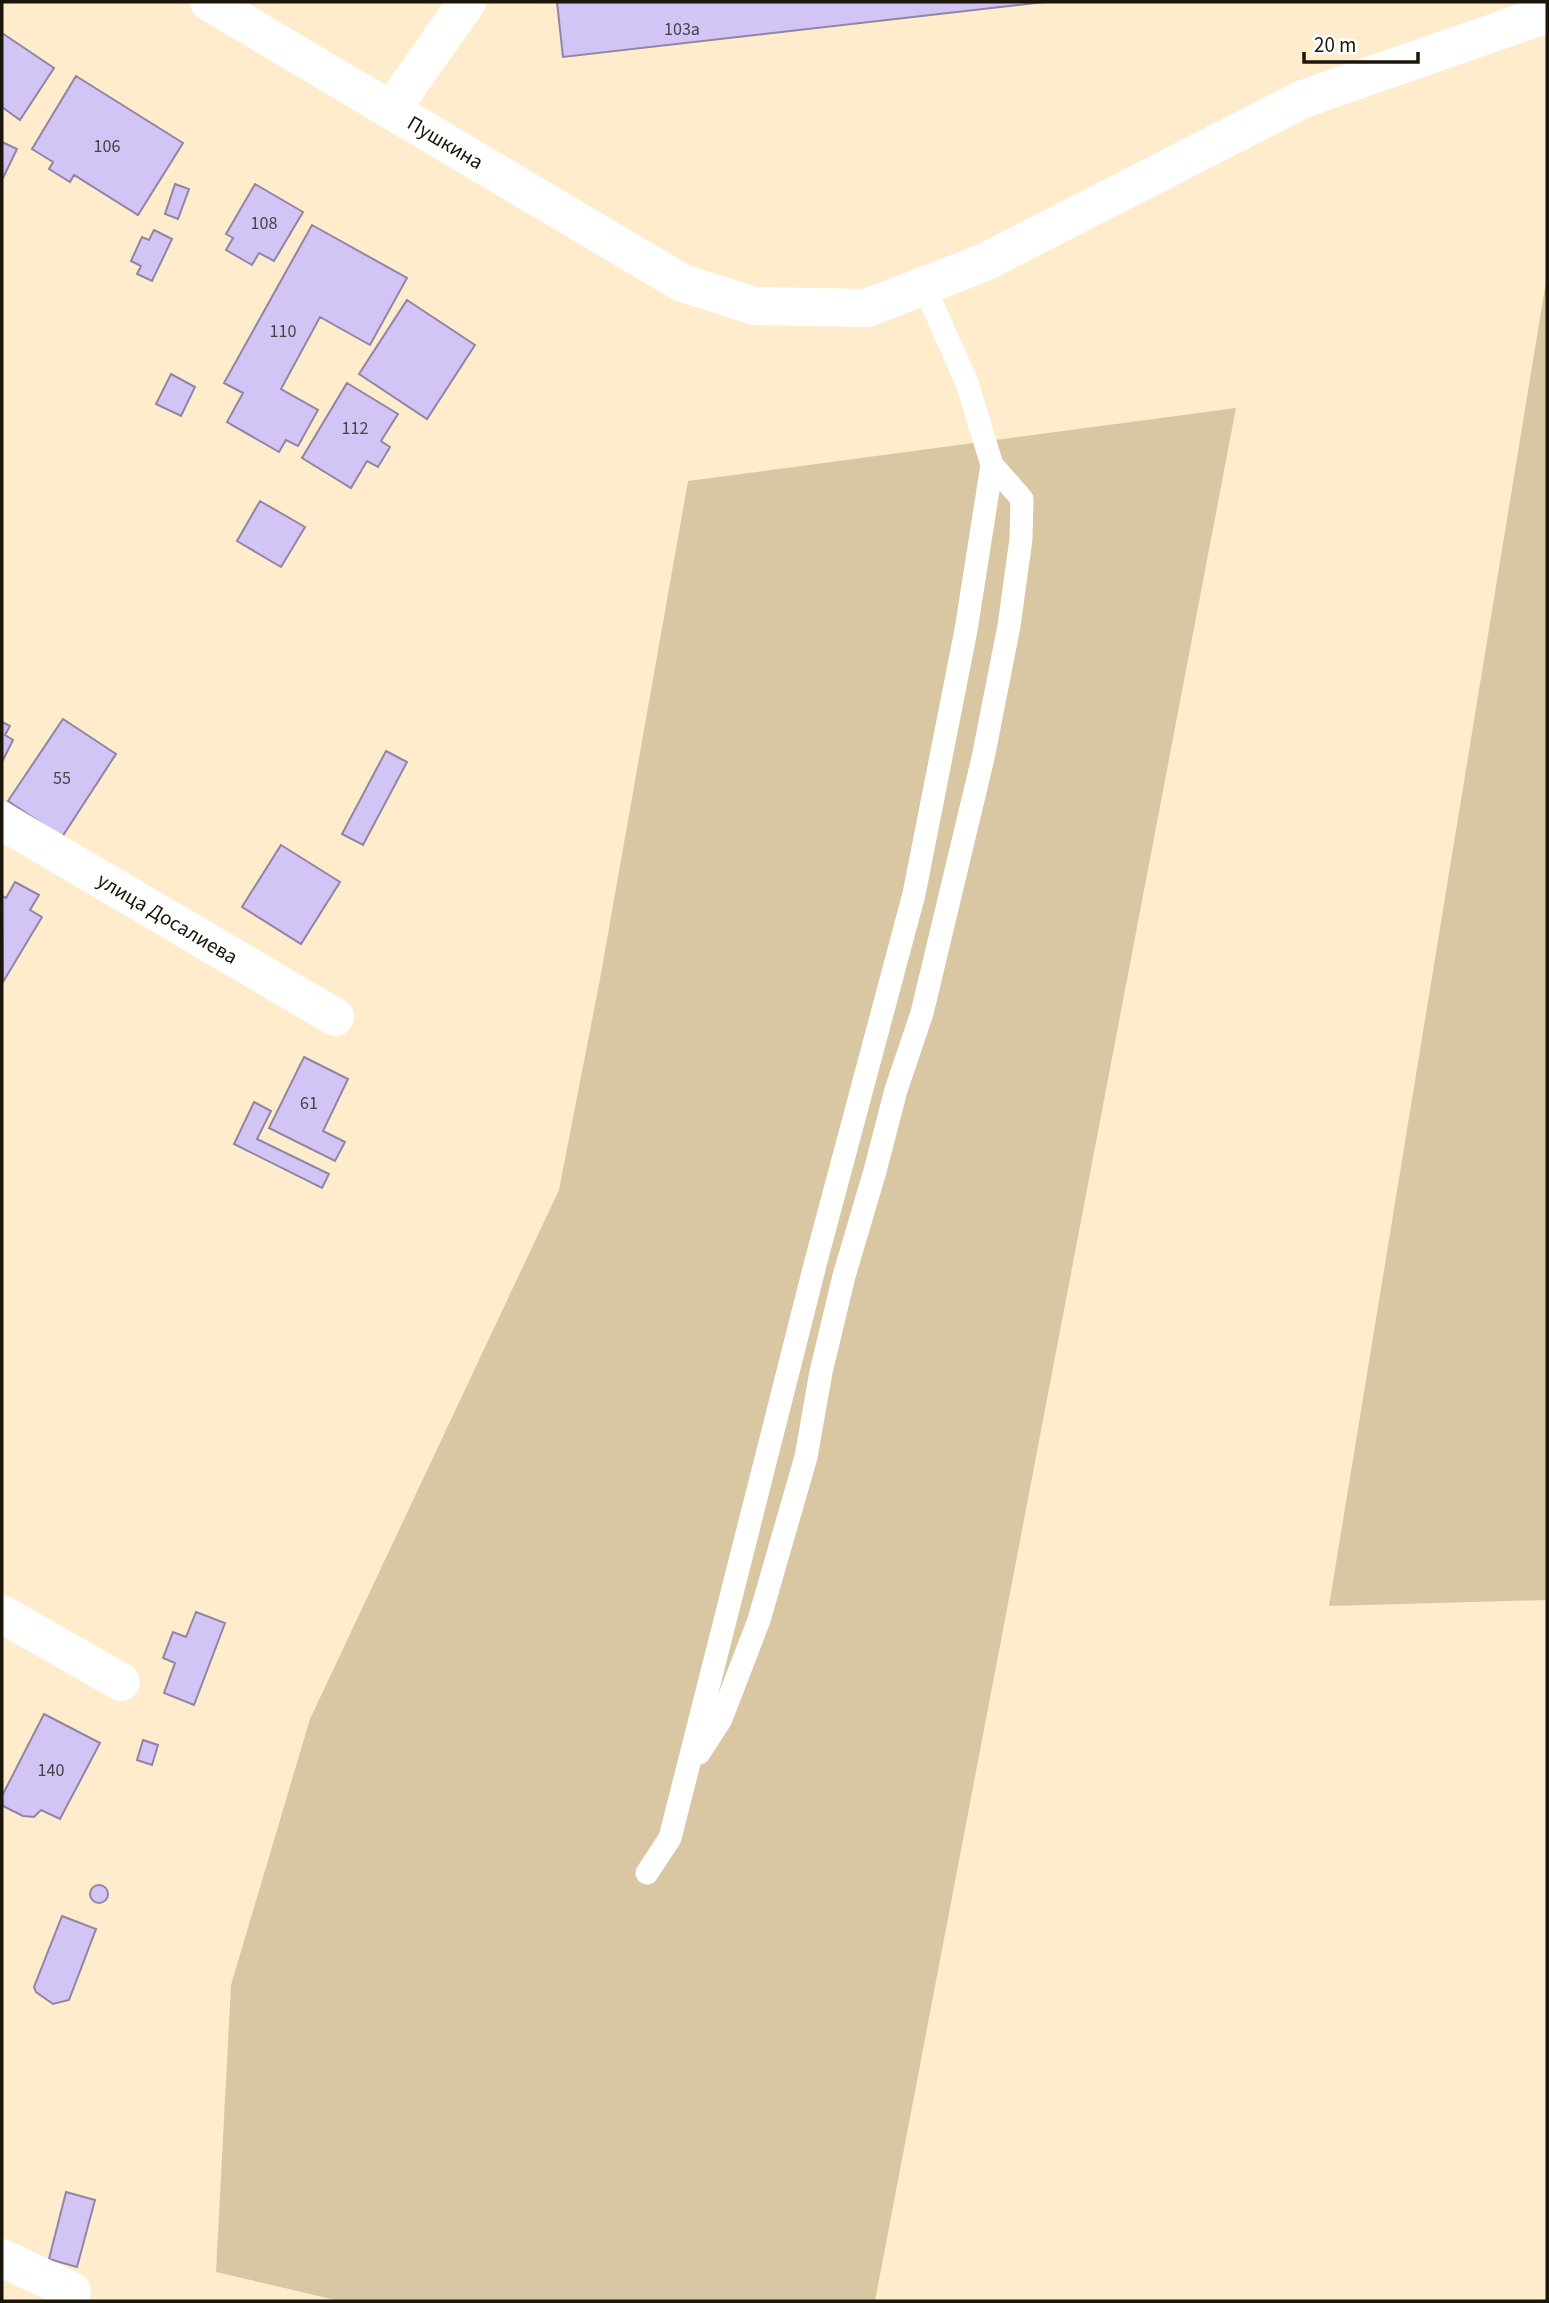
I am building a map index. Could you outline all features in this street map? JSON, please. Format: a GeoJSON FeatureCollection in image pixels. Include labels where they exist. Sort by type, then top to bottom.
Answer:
{"type":"FeatureCollection","features":[{"type":"Feature","properties":{"kind":"street","name":"Пушкина"},"geometry":{"type":"LineString","coordinates":[[209,2],[682,283],[755,306],[822,309],[867,308],[985,262],[1303,99],[1547,13]]}},
{"type":"Feature","properties":{"kind":"street"},"geometry":{"type":"LineString","coordinates":[[391,110],[467,2]]}},
{"type":"Feature","properties":{"kind":"street","name":"улица Досалиева"},"geometry":{"type":"LineString","coordinates":[[2,821],[335,1017]]}},
{"type":"Feature","properties":{"kind":"street"},"geometry":{"type":"LineString","coordinates":[[2,1614],[121,1682]]}},
{"type":"Feature","properties":{"kind":"street"},"geometry":{"type":"LineString","coordinates":[[2,2258],[72,2291]]}},
{"type":"Feature","properties":{"kind":"lane"},"geometry":{"type":"LineString","coordinates":[[687,1771],[721,1719],[759,1620],[806,1457],[821,1373],[844,1276],[896,1090],[922,1013],[983,758],[1009,626],[1021,539],[1022,499],[992,465],[967,383],[924,286]]}},
{"type":"Feature","properties":{"kind":"lane"},"geometry":{"type":"LineString","coordinates":[[647,1873],[670,1838],[816,1261],[914,894],[966,630],[992,465]]}},
{"type":"Feature","properties":{"kind":"shaded area"},"geometry":{"type":"Polygon","coordinates":[[[1547,275],[1547,1600],[1329,1606],[1547,275]]]}},
{"type":"Feature","properties":{"kind":"shaded area"},"geometry":{"type":"Polygon","coordinates":[[[1236,408],[875,2301],[340,2301],[216,2272],[231,1985],[310,1719],[559,1190],[600,979],[688,481],[1236,408]]]}},
{"type":"Feature","properties":{"kind":"building"},"geometry":{"type":"Polygon","coordinates":[[[557,2],[1045,2],[563,57],[557,2]]]}},
{"type":"Feature","properties":{"kind":"building"},"geometry":{"type":"Polygon","coordinates":[[[2,33],[54,68],[20,120],[2,107],[2,33]]]}},
{"type":"Feature","properties":{"kind":"building"},"geometry":{"type":"Polygon","coordinates":[[[76,76],[183,143],[138,215],[74,175],[70,182],[49,169],[53,162],[32,149],[76,76]]]}},
{"type":"Feature","properties":{"kind":"building"},"geometry":{"type":"Polygon","coordinates":[[[2,142],[17,149],[2,180],[2,142]]]}},
{"type":"Feature","properties":{"kind":"building"},"geometry":{"type":"Polygon","coordinates":[[[175,184],[189,189],[178,219],[165,214],[175,184]]]}},
{"type":"Feature","properties":{"kind":"building"},"geometry":{"type":"Polygon","coordinates":[[[255,184],[303,212],[274,261],[259,253],[252,265],[226,250],[233,238],[226,234],[255,184]]]}},
{"type":"Feature","properties":{"kind":"building"},"geometry":{"type":"Polygon","coordinates":[[[312,225],[407,278],[370,345],[320,317],[281,389],[318,410],[298,446],[286,440],[279,452],[227,422],[243,393],[224,383],[312,225]]]}},
{"type":"Feature","properties":{"kind":"building"},"geometry":{"type":"Polygon","coordinates":[[[154,230],[172,239],[152,281],[137,274],[141,266],[131,261],[142,237],[149,240],[154,230]]]}},
{"type":"Feature","properties":{"kind":"building"},"geometry":{"type":"Polygon","coordinates":[[[407,300],[475,345],[427,419],[359,374],[407,300]]]}},
{"type":"Feature","properties":{"kind":"building"},"geometry":{"type":"Polygon","coordinates":[[[171,374],[195,387],[181,416],[156,404],[171,374]]]}},
{"type":"Feature","properties":{"kind":"building"},"geometry":{"type":"Polygon","coordinates":[[[347,383],[398,414],[381,441],[390,447],[378,467],[367,461],[351,488],[302,458],[347,383]]]}},
{"type":"Feature","properties":{"kind":"building"},"geometry":{"type":"Polygon","coordinates":[[[260,501],[305,527],[281,567],[237,541],[260,501]]]}},
{"type":"Feature","properties":{"kind":"building"},"geometry":{"type":"Polygon","coordinates":[[[63,719],[116,754],[62,837],[8,801],[63,719]]]}},
{"type":"Feature","properties":{"kind":"building"},"geometry":{"type":"Polygon","coordinates":[[[2,722],[10,726],[5,735],[13,740],[2,762],[2,722]]]}},
{"type":"Feature","properties":{"kind":"building"},"geometry":{"type":"Polygon","coordinates":[[[386,751],[407,762],[363,845],[342,834],[386,751]]]}},
{"type":"Feature","properties":{"kind":"building"},"geometry":{"type":"Polygon","coordinates":[[[281,845],[340,882],[301,944],[242,907],[281,845]]]}},
{"type":"Feature","properties":{"kind":"building"},"geometry":{"type":"Polygon","coordinates":[[[15,882],[39,895],[30,910],[42,917],[3,982],[2,896],[6,898],[15,882]]]}},
{"type":"Feature","properties":{"kind":"building"},"geometry":{"type":"Polygon","coordinates":[[[304,1057],[348,1079],[323,1131],[345,1142],[335,1161],[269,1128],[304,1057]]]}},
{"type":"Feature","properties":{"kind":"building"},"geometry":{"type":"Polygon","coordinates":[[[254,1102],[271,1111],[257,1139],[329,1174],[322,1188],[234,1144],[254,1102]]]}},
{"type":"Feature","properties":{"kind":"building"},"geometry":{"type":"Polygon","coordinates":[[[196,1612],[225,1623],[194,1705],[164,1693],[175,1663],[163,1658],[173,1632],[186,1637],[196,1612]]]}},
{"type":"Feature","properties":{"kind":"building"},"geometry":{"type":"Polygon","coordinates":[[[44,1714],[100,1743],[60,1819],[41,1810],[34,1817],[23,1816],[3,1806],[2,1796],[44,1714]]]}},
{"type":"Feature","properties":{"kind":"building"},"geometry":{"type":"Polygon","coordinates":[[[143,1740],[158,1745],[152,1765],[137,1760],[143,1740]]]}},
{"type":"Feature","properties":{"kind":"building"},"geometry":{"type":"Polygon","coordinates":[[[95,1885],[103,1885],[108,1894],[106,1901],[95,1903],[90,1898],[90,1890],[95,1885]]]}},
{"type":"Feature","properties":{"kind":"building"},"geometry":{"type":"Polygon","coordinates":[[[62,1916],[96,1929],[69,2000],[53,2004],[36,1992],[34,1987],[62,1916]]]}},
{"type":"Feature","properties":{"kind":"building"},"geometry":{"type":"Polygon","coordinates":[[[66,2192],[95,2200],[77,2267],[49,2259],[66,2192]]]}}]}
